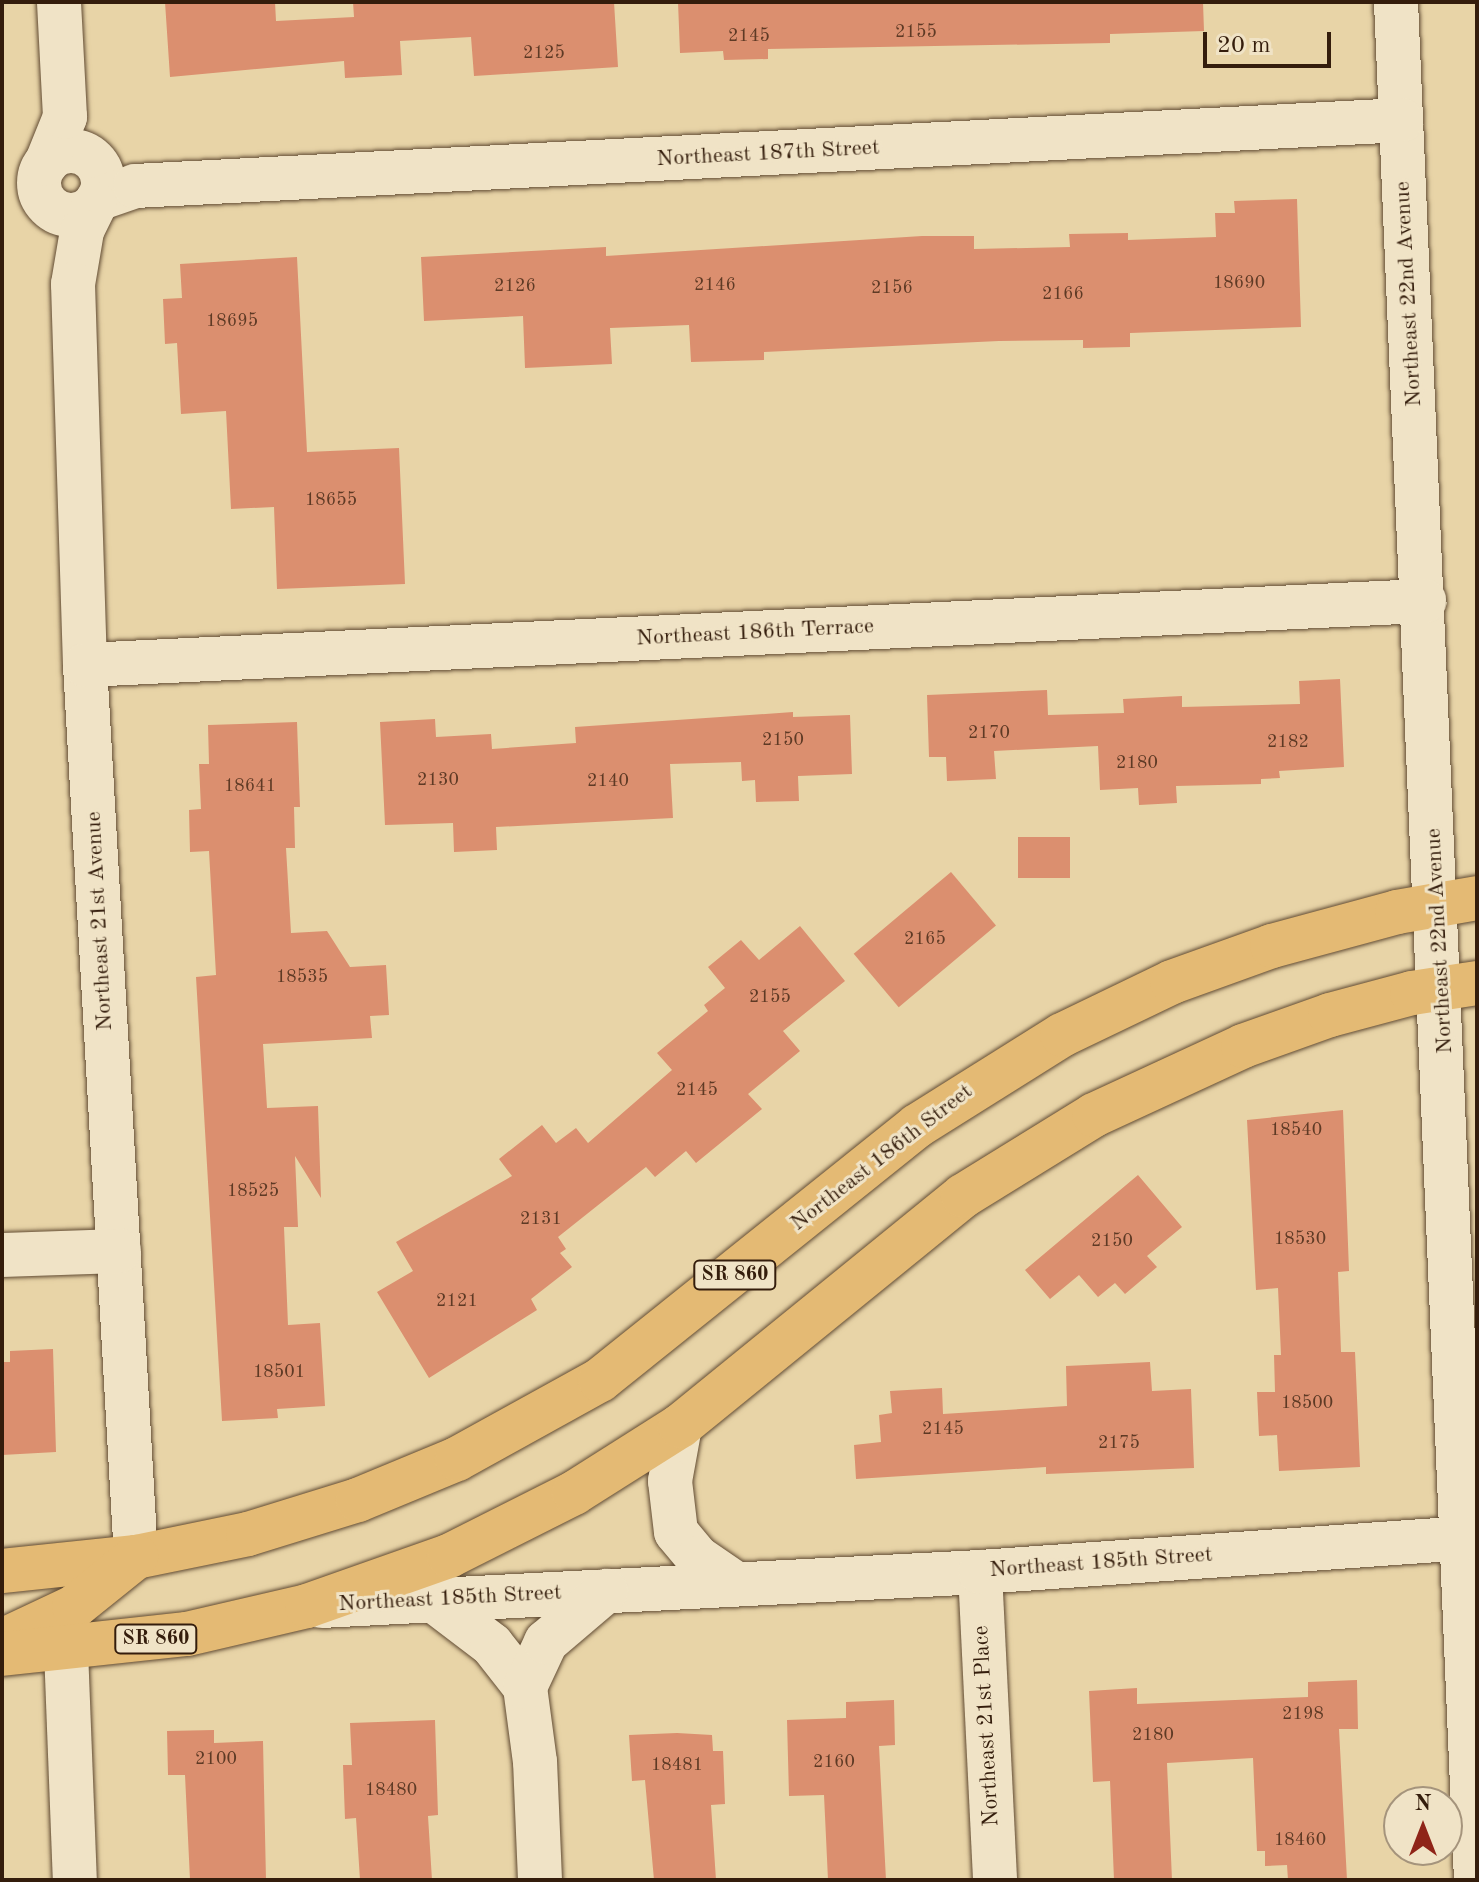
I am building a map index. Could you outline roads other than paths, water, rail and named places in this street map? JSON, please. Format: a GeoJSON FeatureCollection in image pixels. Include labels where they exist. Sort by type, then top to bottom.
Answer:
{"type":"FeatureCollection","features":[{"type":"Feature","properties":{"kind":"main road","name":"Northeast 186th Street"},"geometry":{"type":"LineString","coordinates":[[2,1571],[136,1557],[300,1519],[408,1481],[503,1437],[648,1345],[860,1170],[1012,1063],[1184,977],[1316,933],[1458,901]]}},
{"type":"Feature","properties":{"kind":"main road","name":"SR 860"},"geometry":{"type":"LineString","coordinates":[[2,1654],[66,1650],[187,1634],[307,1606],[449,1556],[574,1493],[680,1426],[963,1196],[1094,1115],[1266,1038],[1381,1000],[1460,986]]}},
{"type":"Feature","properties":{"kind":"main road"},"geometry":{"type":"LineString","coordinates":[[2,1641],[74,1607],[136,1557]]}},
{"type":"Feature","properties":{"kind":"street"},"geometry":{"type":"LineString","coordinates":[[59,2],[65,117],[46,184],[65,214],[103,183]]}},
{"type":"Feature","properties":{"kind":"street","name":"Northeast 22nd Avenue"},"geometry":{"type":"LineString","coordinates":[[1396,2],[1424,601],[1458,901],[1465,1538],[1476,1880]]}},
{"type":"Feature","properties":{"kind":"street"},"geometry":{"type":"LineString","coordinates":[[65,117],[103,183]]}},
{"type":"Feature","properties":{"kind":"street","name":"Northeast 187th Street"},"geometry":{"type":"LineString","coordinates":[[103,183],[1401,120]]}},
{"type":"Feature","properties":{"kind":"street"},"geometry":{"type":"LineString","coordinates":[[46,184],[72,151],[103,183]]}},
{"type":"Feature","properties":{"kind":"street","name":"Northeast 21st Avenue"},"geometry":{"type":"LineString","coordinates":[[103,183],[82,231],[73,284],[85,665],[136,1557]]}},
{"type":"Feature","properties":{"kind":"street","name":"Northeast 21st Avenue"},"geometry":{"type":"LineString","coordinates":[[46,184],[73,284]]}},
{"type":"Feature","properties":{"kind":"street","name":"Northeast 186th Terrace"},"geometry":{"type":"LineString","coordinates":[[85,665],[1424,601]]}},
{"type":"Feature","properties":{"kind":"street"},"geometry":{"type":"LineString","coordinates":[[2,1255],[119,1251]]}},
{"type":"Feature","properties":{"kind":"street"},"geometry":{"type":"LineString","coordinates":[[680,1426],[670,1481],[676,1532],[698,1558],[736,1584]]}},
{"type":"Feature","properties":{"kind":"street","name":"Northeast 185th Street"},"geometry":{"type":"LineString","coordinates":[[307,1606],[980,1572],[1465,1538]]}},
{"type":"Feature","properties":{"kind":"street","name":"Northeast 21st Place"},"geometry":{"type":"LineString","coordinates":[[980,1572],[995,1880]]}},
{"type":"Feature","properties":{"kind":"street"},"geometry":{"type":"LineString","coordinates":[[525,1687],[546,1642],[606,1591]]}},
{"type":"Feature","properties":{"kind":"street"},"geometry":{"type":"LineString","coordinates":[[433,1600],[492,1645],[525,1687],[535,1762],[540,1880]]}},
{"type":"Feature","properties":{"kind":"street"},"geometry":{"type":"LineString","coordinates":[[66,1650],[75,1880]]}}]}
